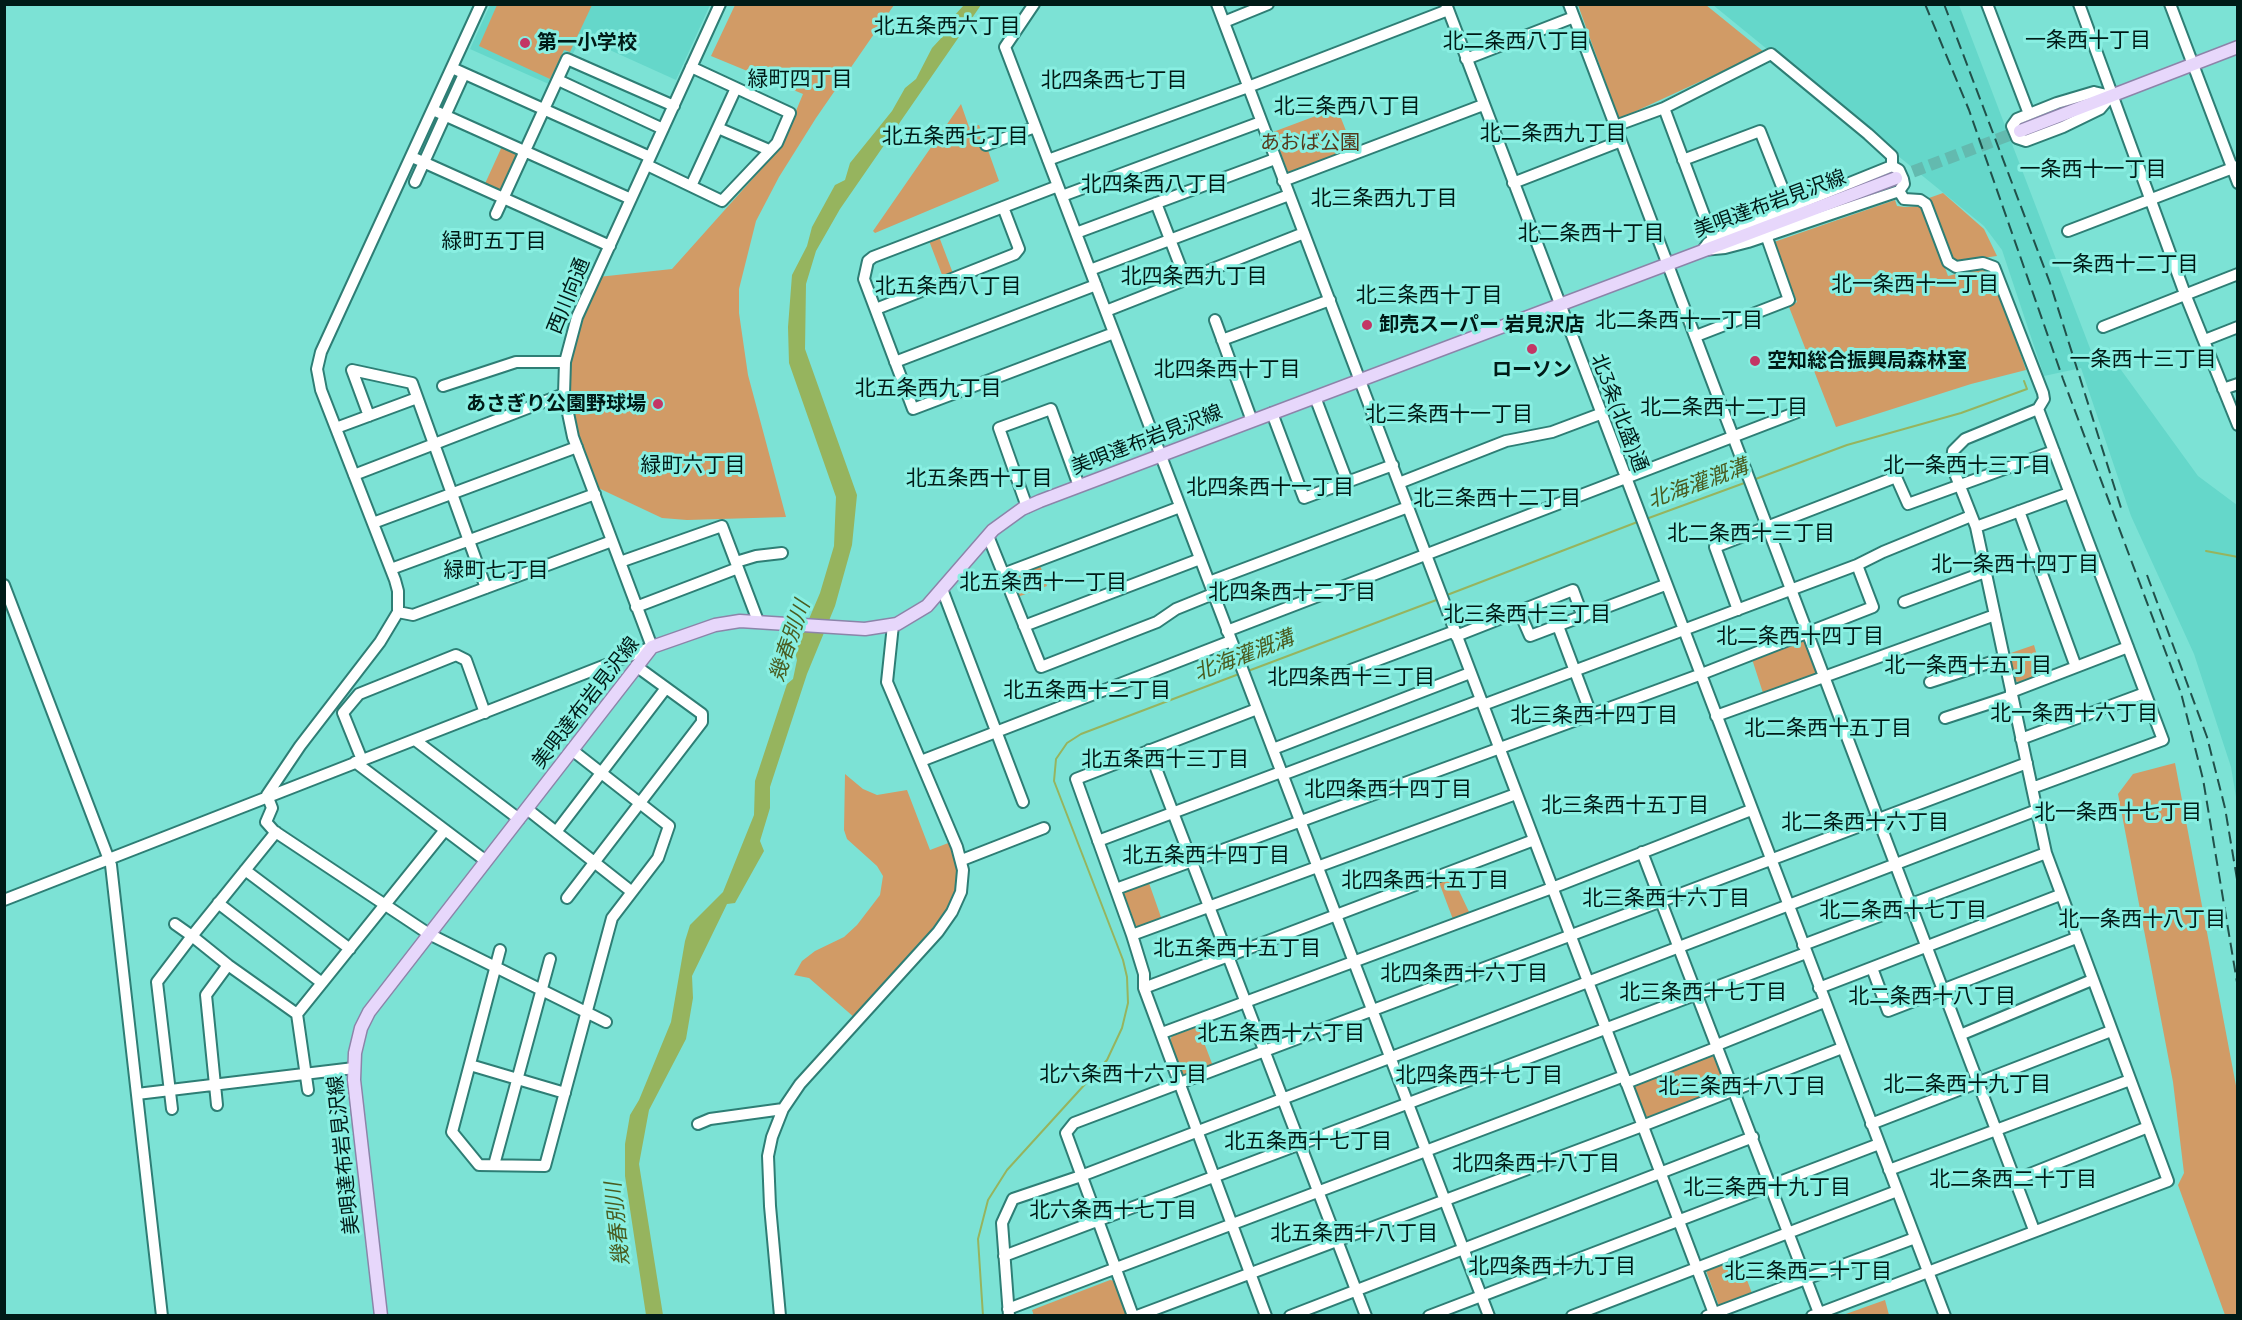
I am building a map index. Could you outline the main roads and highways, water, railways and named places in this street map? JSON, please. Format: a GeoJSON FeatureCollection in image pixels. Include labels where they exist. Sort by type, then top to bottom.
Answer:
{"type":"FeatureCollection","features":[{"type":"Feature","properties":{"kind":"main road"},"geometry":{"type":"LineString","coordinates":[[2020,131],[2238,47]]}},
{"type":"Feature","properties":{"kind":"main road","name":"美唄達布岩見沢線"},"geometry":{"type":"LineString","coordinates":[[381,1316],[354,1068],[358,1036],[369,1012],[652,647],[715,625],[764,621],[851,628],[893,626],[920,612],[988,536],[1006,519],[1027,507],[1703,250],[1894,172]]}},
{"type":"Feature","properties":{"kind":"waterway","name":"北海灌漑溝"},"geometry":{"type":"LineString","coordinates":[[1753,480],[1847,445],[1961,413],[2027,389],[2024,381]]}},
{"type":"Feature","properties":{"kind":"waterway","name":"北海灌漑溝"},"geometry":{"type":"LineString","coordinates":[[1646,519],[1747,482]]}},
{"type":"Feature","properties":{"kind":"waterway","name":"北海灌漑溝"},"geometry":{"type":"LineString","coordinates":[[1447,595],[1640,521]]}},
{"type":"Feature","properties":{"kind":"waterway"},"geometry":{"type":"LineString","coordinates":[[2206,551],[2238,557]]}},
{"type":"Feature","properties":{"kind":"waterway","name":"北海灌漑溝"},"geometry":{"type":"LineString","coordinates":[[1248,671],[1439,599]]}},
{"type":"Feature","properties":{"kind":"waterway","name":"北海灌漑溝"},"geometry":{"type":"LineString","coordinates":[[983,1316],[978,1239],[988,1200],[1007,1170],[1107,1060],[1122,1028],[1128,1003],[1127,977],[1123,960],[1054,781],[1056,759],[1067,743],[1081,734],[1239,674]]}},
{"type":"Feature","properties":{"kind":"tunnel"},"geometry":{"type":"LineString","coordinates":[[1896,178],[2020,131]]}},
{"type":"Feature","properties":{"kind":"railway"},"geometry":{"type":"LineString","coordinates":[[1925,4],[1969,110],[2063,379],[2181,693],[2203,779],[2238,988]]}},
{"type":"Feature","properties":{"kind":"railway"},"geometry":{"type":"LineString","coordinates":[[1944,4],[2050,283],[2121,508]]}},
{"type":"Feature","properties":{"kind":"railway"},"geometry":{"type":"LineString","coordinates":[[2147,575],[2207,737],[2225,808],[2238,885]]}},
{"type":"Feature","properties":{"kind":"place","name":"第一小学校"},"geometry":{"type":"Point","coordinates":[525,43]}},
{"type":"Feature","properties":{"kind":"place","name":"卸売スーパー 岩見沢店"},"geometry":{"type":"Point","coordinates":[1367,325]}},
{"type":"Feature","properties":{"kind":"place","name":"ローソン"},"geometry":{"type":"Point","coordinates":[1532,349]}},
{"type":"Feature","properties":{"kind":"place","name":"空知総合振興局森林室"},"geometry":{"type":"Point","coordinates":[1755,361]}},
{"type":"Feature","properties":{"kind":"place","name":"あさぎり公園野球場"},"geometry":{"type":"Point","coordinates":[658,404]}},
{"type":"Feature","properties":{"kind":"district","name":"北五条西六丁目"},"geometry":{"type":"Point","coordinates":[947,27]}},
{"type":"Feature","properties":{"kind":"district","name":"一条西十丁目"},"geometry":{"type":"Point","coordinates":[2088,41]}},
{"type":"Feature","properties":{"kind":"district","name":"北二条西八丁目"},"geometry":{"type":"Point","coordinates":[1516,42]}},
{"type":"Feature","properties":{"kind":"district","name":"緑町四丁目"},"geometry":{"type":"Point","coordinates":[800,80]}},
{"type":"Feature","properties":{"kind":"district","name":"北四条西七丁目"},"geometry":{"type":"Point","coordinates":[1114,81]}},
{"type":"Feature","properties":{"kind":"district","name":"北三条西八丁目"},"geometry":{"type":"Point","coordinates":[1347,107]}},
{"type":"Feature","properties":{"kind":"district","name":"北二条西九丁目"},"geometry":{"type":"Point","coordinates":[1553,134]}},
{"type":"Feature","properties":{"kind":"district","name":"北五条西七丁目"},"geometry":{"type":"Point","coordinates":[955,137]}},
{"type":"Feature","properties":{"kind":"district","name":"一条西十一丁目"},"geometry":{"type":"Point","coordinates":[2093,170]}},
{"type":"Feature","properties":{"kind":"district","name":"北四条西八丁目"},"geometry":{"type":"Point","coordinates":[1154,185]}},
{"type":"Feature","properties":{"kind":"district","name":"北三条西九丁目"},"geometry":{"type":"Point","coordinates":[1384,199]}},
{"type":"Feature","properties":{"kind":"district","name":"北二条西十丁目"},"geometry":{"type":"Point","coordinates":[1591,234]}},
{"type":"Feature","properties":{"kind":"district","name":"緑町五丁目"},"geometry":{"type":"Point","coordinates":[494,242]}},
{"type":"Feature","properties":{"kind":"district","name":"一条西十二丁目"},"geometry":{"type":"Point","coordinates":[2125,265]}},
{"type":"Feature","properties":{"kind":"district","name":"北四条西九丁目"},"geometry":{"type":"Point","coordinates":[1194,277]}},
{"type":"Feature","properties":{"kind":"district","name":"北一条西十一丁目"},"geometry":{"type":"Point","coordinates":[1915,285]}},
{"type":"Feature","properties":{"kind":"district","name":"北五条西八丁目"},"geometry":{"type":"Point","coordinates":[948,287]}},
{"type":"Feature","properties":{"kind":"district","name":"北三条西十丁目"},"geometry":{"type":"Point","coordinates":[1429,296]}},
{"type":"Feature","properties":{"kind":"district","name":"北二条西十一丁目"},"geometry":{"type":"Point","coordinates":[1679,321]}},
{"type":"Feature","properties":{"kind":"district","name":"一条西十三丁目"},"geometry":{"type":"Point","coordinates":[2143,360]}},
{"type":"Feature","properties":{"kind":"district","name":"北四条西十丁目"},"geometry":{"type":"Point","coordinates":[1227,370]}},
{"type":"Feature","properties":{"kind":"district","name":"北五条西九丁目"},"geometry":{"type":"Point","coordinates":[928,389]}},
{"type":"Feature","properties":{"kind":"district","name":"北二条西十二丁目"},"geometry":{"type":"Point","coordinates":[1724,408]}},
{"type":"Feature","properties":{"kind":"district","name":"北三条西十一丁目"},"geometry":{"type":"Point","coordinates":[1449,415]}},
{"type":"Feature","properties":{"kind":"district","name":"緑町六丁目"},"geometry":{"type":"Point","coordinates":[693,466]}},
{"type":"Feature","properties":{"kind":"district","name":"北一条西十三丁目"},"geometry":{"type":"Point","coordinates":[1967,466]}},
{"type":"Feature","properties":{"kind":"district","name":"北五条西十丁目"},"geometry":{"type":"Point","coordinates":[979,479]}},
{"type":"Feature","properties":{"kind":"district","name":"北四条西十一丁目"},"geometry":{"type":"Point","coordinates":[1270,488]}},
{"type":"Feature","properties":{"kind":"district","name":"北三条西十二丁目"},"geometry":{"type":"Point","coordinates":[1497,499]}},
{"type":"Feature","properties":{"kind":"district","name":"北二条西十三丁目"},"geometry":{"type":"Point","coordinates":[1751,534]}},
{"type":"Feature","properties":{"kind":"district","name":"北一条西十四丁目"},"geometry":{"type":"Point","coordinates":[2015,565]}},
{"type":"Feature","properties":{"kind":"district","name":"緑町七丁目"},"geometry":{"type":"Point","coordinates":[496,571]}},
{"type":"Feature","properties":{"kind":"district","name":"北五条西十一丁目"},"geometry":{"type":"Point","coordinates":[1043,583]}},
{"type":"Feature","properties":{"kind":"district","name":"北四条西十二丁目"},"geometry":{"type":"Point","coordinates":[1292,593]}},
{"type":"Feature","properties":{"kind":"district","name":"北三条西十三丁目"},"geometry":{"type":"Point","coordinates":[1527,615]}},
{"type":"Feature","properties":{"kind":"district","name":"北二条西十四丁目"},"geometry":{"type":"Point","coordinates":[1800,637]}},
{"type":"Feature","properties":{"kind":"district","name":"北一条西十五丁目"},"geometry":{"type":"Point","coordinates":[1968,666]}},
{"type":"Feature","properties":{"kind":"district","name":"北四条西十三丁目"},"geometry":{"type":"Point","coordinates":[1351,678]}},
{"type":"Feature","properties":{"kind":"district","name":"北五条西十二丁目"},"geometry":{"type":"Point","coordinates":[1087,691]}},
{"type":"Feature","properties":{"kind":"district","name":"北一条西十六丁目"},"geometry":{"type":"Point","coordinates":[2074,714]}},
{"type":"Feature","properties":{"kind":"district","name":"北三条西十四丁目"},"geometry":{"type":"Point","coordinates":[1594,716]}},
{"type":"Feature","properties":{"kind":"district","name":"北二条西十五丁目"},"geometry":{"type":"Point","coordinates":[1828,729]}},
{"type":"Feature","properties":{"kind":"district","name":"北五条西十三丁目"},"geometry":{"type":"Point","coordinates":[1165,760]}},
{"type":"Feature","properties":{"kind":"district","name":"北四条西十四丁目"},"geometry":{"type":"Point","coordinates":[1388,790]}},
{"type":"Feature","properties":{"kind":"district","name":"北三条西十五丁目"},"geometry":{"type":"Point","coordinates":[1625,806]}},
{"type":"Feature","properties":{"kind":"district","name":"北一条西十七丁目"},"geometry":{"type":"Point","coordinates":[2118,813]}},
{"type":"Feature","properties":{"kind":"district","name":"北二条西十六丁目"},"geometry":{"type":"Point","coordinates":[1865,823]}},
{"type":"Feature","properties":{"kind":"district","name":"北五条西十四丁目"},"geometry":{"type":"Point","coordinates":[1206,856]}},
{"type":"Feature","properties":{"kind":"district","name":"北四条西十五丁目"},"geometry":{"type":"Point","coordinates":[1425,881]}},
{"type":"Feature","properties":{"kind":"district","name":"北三条西十六丁目"},"geometry":{"type":"Point","coordinates":[1666,899]}},
{"type":"Feature","properties":{"kind":"district","name":"北二条西十七丁目"},"geometry":{"type":"Point","coordinates":[1903,911]}},
{"type":"Feature","properties":{"kind":"district","name":"北一条西十八丁目"},"geometry":{"type":"Point","coordinates":[2142,920]}},
{"type":"Feature","properties":{"kind":"district","name":"北五条西十五丁目"},"geometry":{"type":"Point","coordinates":[1237,949]}},
{"type":"Feature","properties":{"kind":"district","name":"北四条西十六丁目"},"geometry":{"type":"Point","coordinates":[1464,974]}},
{"type":"Feature","properties":{"kind":"district","name":"北三条西十七丁目"},"geometry":{"type":"Point","coordinates":[1703,993]}},
{"type":"Feature","properties":{"kind":"district","name":"北二条西十八丁目"},"geometry":{"type":"Point","coordinates":[1932,997]}},
{"type":"Feature","properties":{"kind":"district","name":"北五条西十六丁目"},"geometry":{"type":"Point","coordinates":[1281,1034]}},
{"type":"Feature","properties":{"kind":"district","name":"北六条西十六丁目"},"geometry":{"type":"Point","coordinates":[1123,1075]}},
{"type":"Feature","properties":{"kind":"district","name":"北四条西十七丁目"},"geometry":{"type":"Point","coordinates":[1479,1076]}},
{"type":"Feature","properties":{"kind":"district","name":"北二条西十九丁目"},"geometry":{"type":"Point","coordinates":[1967,1085]}},
{"type":"Feature","properties":{"kind":"district","name":"北三条西十八丁目"},"geometry":{"type":"Point","coordinates":[1742,1087]}},
{"type":"Feature","properties":{"kind":"district","name":"北五条西十七丁目"},"geometry":{"type":"Point","coordinates":[1308,1142]}},
{"type":"Feature","properties":{"kind":"district","name":"北四条西十八丁目"},"geometry":{"type":"Point","coordinates":[1536,1164]}},
{"type":"Feature","properties":{"kind":"district","name":"北二条西二十丁目"},"geometry":{"type":"Point","coordinates":[2013,1180]}},
{"type":"Feature","properties":{"kind":"district","name":"北三条西十九丁目"},"geometry":{"type":"Point","coordinates":[1767,1188]}},
{"type":"Feature","properties":{"kind":"district","name":"北六条西十七丁目"},"geometry":{"type":"Point","coordinates":[1113,1211]}},
{"type":"Feature","properties":{"kind":"district","name":"北五条西十八丁目"},"geometry":{"type":"Point","coordinates":[1354,1234]}},
{"type":"Feature","properties":{"kind":"district","name":"北四条西十九丁目"},"geometry":{"type":"Point","coordinates":[1552,1267]}},
{"type":"Feature","properties":{"kind":"district","name":"北三条西二十丁目"},"geometry":{"type":"Point","coordinates":[1808,1272]}},
{"type":"Feature","properties":{"kind":"park label","name":"あおば公園"},"geometry":{"type":"Point","coordinates":[1310,143]}},
{"type":"Feature","properties":{"kind":"water label","name":"幾春別川"},"geometry":{"type":"Point","coordinates":[790,641]}},
{"type":"Feature","properties":{"kind":"water label","name":"幾春別川"},"geometry":{"type":"Point","coordinates":[618,1224]}}]}
